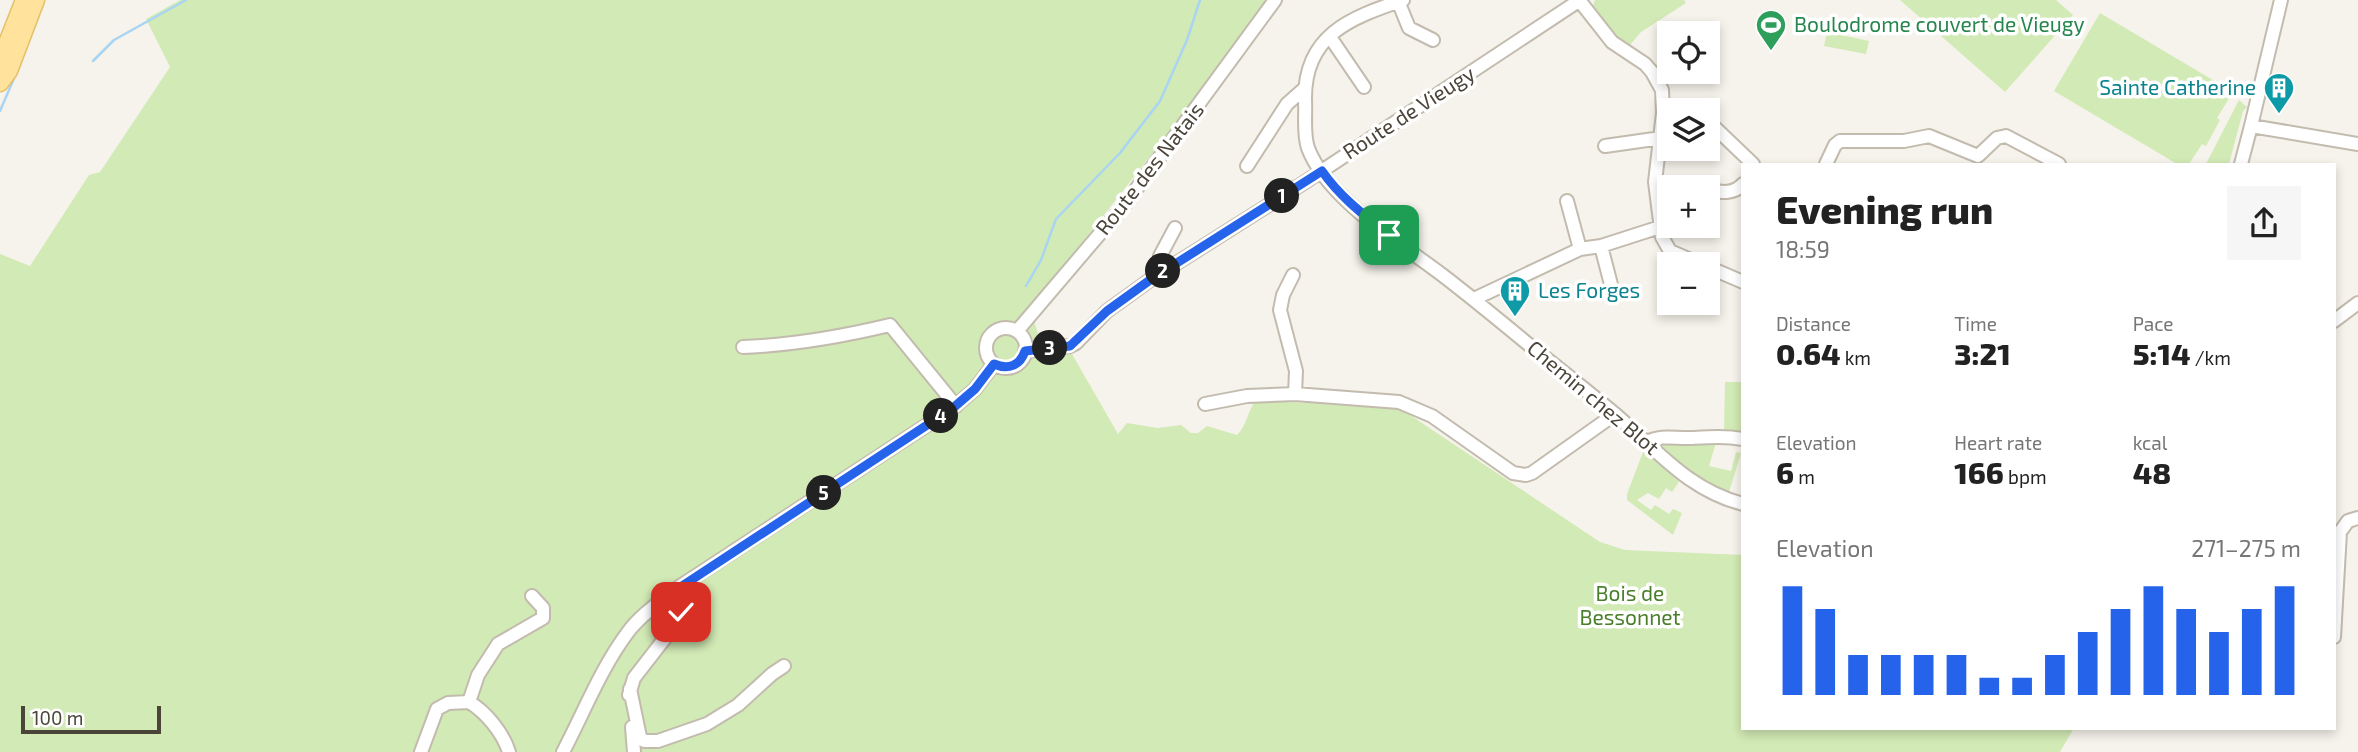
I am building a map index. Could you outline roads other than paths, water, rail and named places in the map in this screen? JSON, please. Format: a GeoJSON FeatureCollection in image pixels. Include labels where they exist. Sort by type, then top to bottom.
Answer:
{"type":"FeatureCollection","features":[{"type":"Feature","properties":{"kind":"main road"},"geometry":{"type":"LineString","coordinates":[[0,74],[7,43],[24,0]]}},
{"type":"Feature","properties":{"kind":"main road"},"geometry":{"type":"LineString","coordinates":[[0,83],[9,71],[36,0]]}},
{"type":"Feature","properties":{"kind":"street","name":"Route des Natais"},"geometry":{"type":"LineString","coordinates":[[1017,331],[1126,203],[1275,0]]}},
{"type":"Feature","properties":{"kind":"street"},"geometry":{"type":"LineString","coordinates":[[1579,0],[1612,43],[1644,64],[1658,81],[1663,98]]}},
{"type":"Feature","properties":{"kind":"street","name":"Route de Vieugy"},"geometry":{"type":"LineString","coordinates":[[994,364],[1005,368],[1019,362],[1025,351],[1070,346],[1107,311],[1162,272],[1322,171],[1579,0]]}},
{"type":"Feature","properties":{"kind":"street"},"geometry":{"type":"LineString","coordinates":[[2241,163],[2281,0]]}},
{"type":"Feature","properties":{"kind":"street"},"geometry":{"type":"LineString","coordinates":[[1247,166],[1287,104],[1305,88],[1310,63],[1330,37],[1346,22],[1400,1],[1409,28],[1433,40]]}},
{"type":"Feature","properties":{"kind":"street"},"geometry":{"type":"LineString","coordinates":[[1330,37],[1364,87]]}},
{"type":"Feature","properties":{"kind":"street","name":"Chemin chez Blot"},"geometry":{"type":"LineString","coordinates":[[1305,88],[1307,143],[1322,171],[1349,203],[1474,299],[1615,414],[1692,483],[1718,497],[1741,504]]}},
{"type":"Feature","properties":{"kind":"street"},"geometry":{"type":"LineString","coordinates":[[2251,126],[2358,142]]}},
{"type":"Feature","properties":{"kind":"street"},"geometry":{"type":"LineString","coordinates":[[1720,132],[1752,163]]}},
{"type":"Feature","properties":{"kind":"street"},"geometry":{"type":"LineString","coordinates":[[1826,163],[1835,145],[1844,141],[1904,141],[1929,136],[1976,160],[1997,138],[2006,136],[2057,163]]}},
{"type":"Feature","properties":{"kind":"street"},"geometry":{"type":"LineString","coordinates":[[1605,146],[1657,139]]}},
{"type":"Feature","properties":{"kind":"street"},"geometry":{"type":"LineString","coordinates":[[1657,200],[1655,182],[1658,161]]}},
{"type":"Feature","properties":{"kind":"street"},"geometry":{"type":"LineString","coordinates":[[1720,191],[1733,191],[1741,185]]}},
{"type":"Feature","properties":{"kind":"street"},"geometry":{"type":"LineString","coordinates":[[1567,201],[1580,249]]}},
{"type":"Feature","properties":{"kind":"street"},"geometry":{"type":"LineString","coordinates":[[1474,299],[1580,249],[1601,246],[1657,228]]}},
{"type":"Feature","properties":{"kind":"street"},"geometry":{"type":"LineString","coordinates":[[1162,272],[1160,256],[1175,229]]}},
{"type":"Feature","properties":{"kind":"street"},"geometry":{"type":"LineString","coordinates":[[1663,238],[1672,252]]}},
{"type":"Feature","properties":{"kind":"street"},"geometry":{"type":"LineString","coordinates":[[1601,246],[1614,296]]}},
{"type":"Feature","properties":{"kind":"street"},"geometry":{"type":"LineString","coordinates":[[1720,272],[1741,281]]}},
{"type":"Feature","properties":{"kind":"street"},"geometry":{"type":"LineString","coordinates":[[1293,275],[1283,295],[1280,310],[1296,371],[1296,394]]}},
{"type":"Feature","properties":{"kind":"street"},"geometry":{"type":"LineString","coordinates":[[2336,320],[2358,303]]}},
{"type":"Feature","properties":{"kind":"street"},"geometry":{"type":"LineString","coordinates":[[743,347],[792,345],[890,325],[956,406]]}},
{"type":"Feature","properties":{"kind":"street"},"geometry":{"type":"LineString","coordinates":[[563,752],[613,656],[643,615],[673,592],[956,406],[975,389],[994,364],[986,352],[988,338],[1002,328],[1017,331],[1025,342],[1025,351]]}},
{"type":"Feature","properties":{"kind":"street"},"geometry":{"type":"LineString","coordinates":[[1205,404],[1247,396],[1296,394],[1399,402],[1432,416],[1513,473],[1526,475],[1615,414]]}},
{"type":"Feature","properties":{"kind":"street"},"geometry":{"type":"LineString","coordinates":[[1647,442],[1659,437],[1720,436],[1741,439]]}},
{"type":"Feature","properties":{"kind":"street"},"geometry":{"type":"LineString","coordinates":[[2336,602],[2340,532],[2348,521],[2358,518]]}},
{"type":"Feature","properties":{"kind":"street"},"geometry":{"type":"LineString","coordinates":[[634,752],[628,699],[630,689],[634,678],[679,620],[680,603],[673,592]]}},
{"type":"Feature","properties":{"kind":"street"},"geometry":{"type":"LineString","coordinates":[[469,702],[478,675],[498,643],[543,618],[542,608],[532,596]]}},
{"type":"Feature","properties":{"kind":"street"},"geometry":{"type":"LineString","coordinates":[[630,689],[640,737],[644,741],[658,741],[707,724],[738,705],[784,666]]}},
{"type":"Feature","properties":{"kind":"street"},"geometry":{"type":"LineString","coordinates":[[421,752],[437,709],[448,703],[469,702],[484,713],[509,752]]}},
{"type":"Feature","properties":{"kind":"waterway"},"geometry":{"type":"LineString","coordinates":[[93,61],[114,40],[186,0]]}},
{"type":"Feature","properties":{"kind":"waterway"},"geometry":{"type":"LineString","coordinates":[[1026,286],[1041,260],[1056,219],[1120,153],[1160,101],[1187,40],[1200,0]]}},
{"type":"Feature","properties":{"kind":"waterway"},"geometry":{"type":"LineString","coordinates":[[18,70],[21,61]]}},
{"type":"Feature","properties":{"kind":"waterway"},"geometry":{"type":"LineString","coordinates":[[0,111],[15,76]]}},
{"type":"Feature","properties":{"kind":"place","name":"Boulodrome couvert de Vieugy"},"geometry":{"type":"Point","coordinates":[1771,52]}},
{"type":"Feature","properties":{"kind":"place","name":"Sainte Catherine"},"geometry":{"type":"Point","coordinates":[2279,115]}},
{"type":"Feature","properties":{"kind":"place","name":"Les Forges"},"geometry":{"type":"Point","coordinates":[1515,318]}},
{"type":"Feature","properties":{"kind":"park label","name":"Bois de Bessonnet"},"geometry":{"type":"Point","coordinates":[1630,606]}}]}
